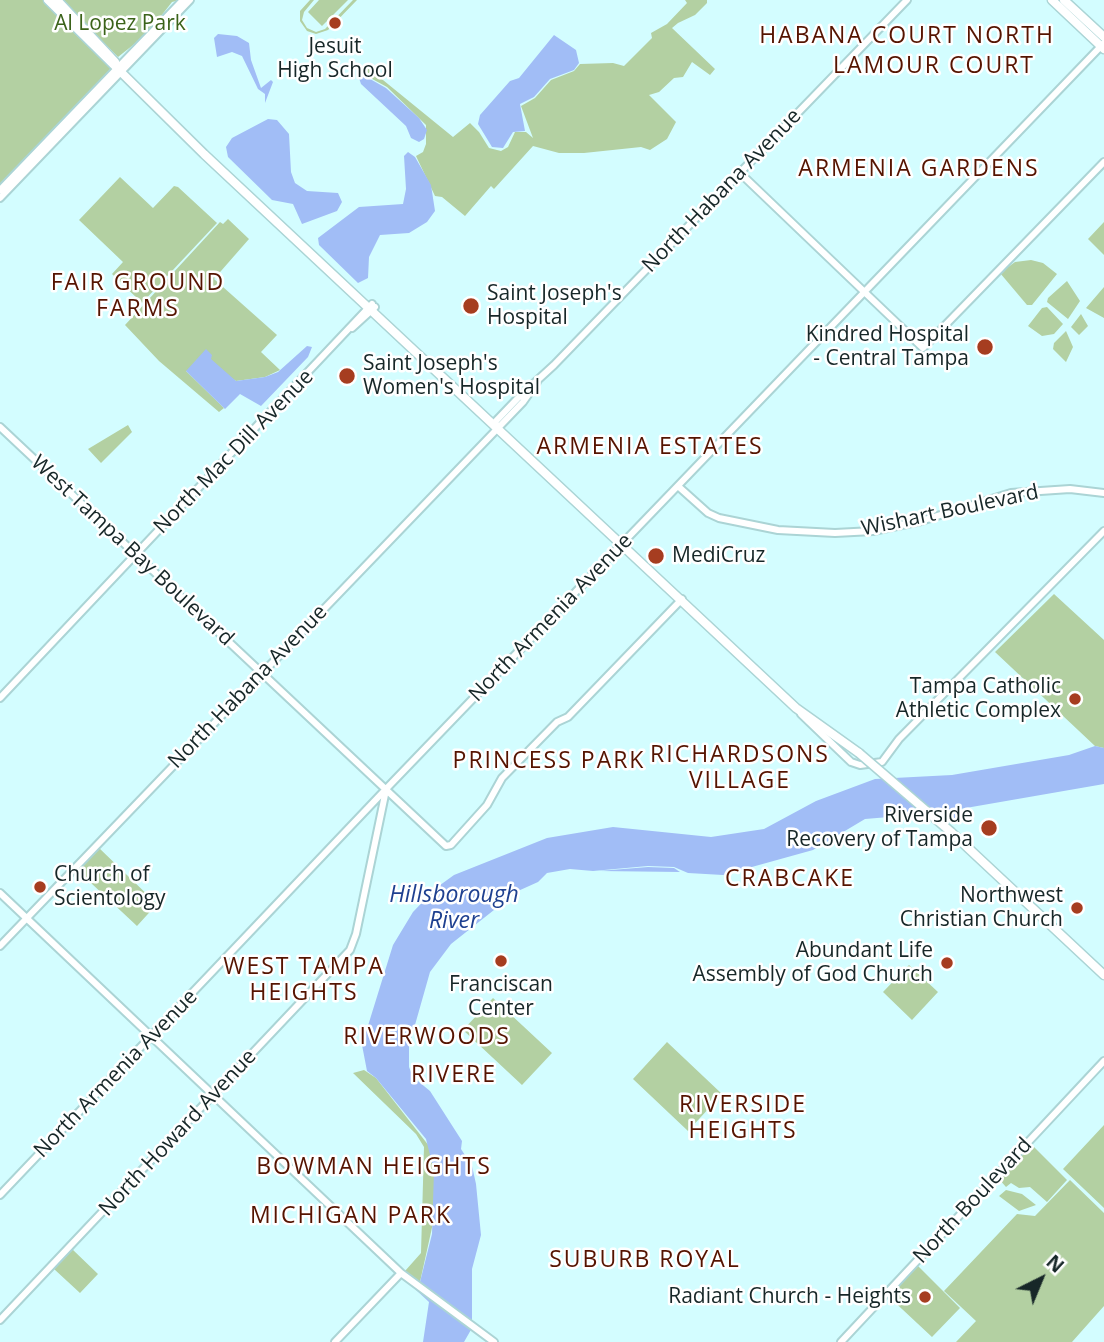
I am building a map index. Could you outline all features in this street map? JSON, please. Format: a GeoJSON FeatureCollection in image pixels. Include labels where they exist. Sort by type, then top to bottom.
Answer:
{"type":"FeatureCollection","features":[{"type":"Feature","properties":{"kind":"main road"},"geometry":{"type":"LineString","coordinates":[[48,0],[801,712],[826,733],[859,753],[951,832],[1104,975]]}},
{"type":"Feature","properties":{"kind":"main road"},"geometry":{"type":"LineString","coordinates":[[57,0],[119,69]]}},
{"type":"Feature","properties":{"kind":"main road"},"geometry":{"type":"LineString","coordinates":[[1052,0],[1103,43]]}},
{"type":"Feature","properties":{"kind":"main road"},"geometry":{"type":"LineString","coordinates":[[1065,0],[1103,43]]}},
{"type":"Feature","properties":{"kind":"street"},"geometry":{"type":"LineString","coordinates":[[0,198],[183,0]]}},
{"type":"Feature","properties":{"kind":"street"},"geometry":{"type":"LineString","coordinates":[[119,69],[190,0]]}},
{"type":"Feature","properties":{"kind":"street","name":"North Habana Avenue"},"geometry":{"type":"LineString","coordinates":[[0,946],[537,382],[907,0]]}},
{"type":"Feature","properties":{"kind":"street","name":"North Armenia Avenue"},"geometry":{"type":"LineString","coordinates":[[0,1195],[1103,43]]}},
{"type":"Feature","properties":{"kind":"street"},"geometry":{"type":"LineString","coordinates":[[0,190],[37,155]]}},
{"type":"Feature","properties":{"kind":"street"},"geometry":{"type":"LineString","coordinates":[[739,172],[864,291],[866,297],[923,348],[1104,162]]}},
{"type":"Feature","properties":{"kind":"street","name":"North Mac Dill Avenue"},"geometry":{"type":"LineString","coordinates":[[0,698],[372,307]]}},
{"type":"Feature","properties":{"kind":"street","name":"West Tampa Bay Boulevard"},"geometry":{"type":"LineString","coordinates":[[0,427],[448,846],[490,802],[502,778],[557,722],[568,717],[681,599]]}},
{"type":"Feature","properties":{"kind":"street","name":"Wishart Boulevard"},"geometry":{"type":"LineString","coordinates":[[679,486],[713,515],[792,531],[854,532],[921,521],[1011,493],[1070,489],[1104,493]]}},
{"type":"Feature","properties":{"kind":"street"},"geometry":{"type":"LineString","coordinates":[[826,733],[851,762],[873,766],[886,759],[899,739],[1104,531]]}},
{"type":"Feature","properties":{"kind":"street"},"geometry":{"type":"LineString","coordinates":[[381,811],[386,789]]}},
{"type":"Feature","properties":{"kind":"street"},"geometry":{"type":"LineString","coordinates":[[381,811],[390,801],[398,800]]}},
{"type":"Feature","properties":{"kind":"street","name":"North Howard Avenue"},"geometry":{"type":"LineString","coordinates":[[0,1320],[353,945],[381,811]]}},
{"type":"Feature","properties":{"kind":"street"},"geometry":{"type":"LineString","coordinates":[[0,893],[401,1273],[494,1342]]}},
{"type":"Feature","properties":{"kind":"street","name":"North Boulevard"},"geometry":{"type":"LineString","coordinates":[[842,1342],[1104,1061]]}},
{"type":"Feature","properties":{"kind":"street"},"geometry":{"type":"LineString","coordinates":[[335,1342],[401,1273]]}},
{"type":"Feature","properties":{"kind":"green space"},"geometry":{"type":"Polygon","coordinates":[[[0,0],[45,0],[112,69],[0,185],[0,0]]]}},
{"type":"Feature","properties":{"kind":"green space","name":"Al Lopez Park"},"geometry":{"type":"Polygon","coordinates":[[[62,0],[180,0],[172,2],[147,34],[118,57],[62,0]]]}},
{"type":"Feature","properties":{"kind":"green space"},"geometry":{"type":"Polygon","coordinates":[[[310,0],[314,0],[304,12],[302,20],[307,28],[316,32],[325,29],[353,0],[357,0],[328,30],[316,34],[307,31],[300,21],[300,11],[310,0]]]}},
{"type":"Feature","properties":{"kind":"green space"},"geometry":{"type":"Polygon","coordinates":[[[319,0],[348,0],[322,26],[308,12],[319,0]]]}},
{"type":"Feature","properties":{"kind":"green space"},"geometry":{"type":"Polygon","coordinates":[[[685,0],[707,0],[707,3],[695,15],[672,28],[715,69],[710,75],[692,62],[683,77],[674,78],[659,92],[649,95],[676,122],[667,139],[650,150],[641,147],[559,153],[533,146],[494,189],[491,186],[465,216],[442,197],[435,196],[416,156],[423,152],[426,144],[426,125],[387,87],[363,74],[367,67],[453,137],[470,123],[489,148],[501,151],[508,147],[515,132],[526,132],[533,138],[521,106],[535,98],[551,80],[574,71],[580,64],[613,63],[624,66],[652,38],[651,33],[667,24],[687,3],[685,0]]]}},
{"type":"Feature","properties":{"kind":"green space"},"geometry":{"type":"Polygon","coordinates":[[[120,177],[153,208],[174,186],[178,187],[217,223],[142,303],[112,274],[123,262],[79,220],[120,177]]]}},
{"type":"Feature","properties":{"kind":"green space"},"geometry":{"type":"Polygon","coordinates":[[[228,219],[249,239],[214,279],[277,335],[261,352],[280,370],[265,377],[236,381],[228,376],[186,371],[224,408],[219,412],[159,361],[125,325],[220,222],[223,224],[228,219]]]}},
{"type":"Feature","properties":{"kind":"green space"},"geometry":{"type":"Polygon","coordinates":[[[1104,222],[1104,255],[1088,239],[1104,222]]]}},
{"type":"Feature","properties":{"kind":"green space"},"geometry":{"type":"Polygon","coordinates":[[[1031,260],[1043,263],[1057,274],[1032,305],[1027,305],[1000,273],[1015,262],[1031,260]]]}},
{"type":"Feature","properties":{"kind":"green space"},"geometry":{"type":"Polygon","coordinates":[[[1067,281],[1080,301],[1068,319],[1047,302],[1067,281]]]}},
{"type":"Feature","properties":{"kind":"green space"},"geometry":{"type":"Polygon","coordinates":[[[1104,287],[1104,318],[1086,308],[1104,287]]]}},
{"type":"Feature","properties":{"kind":"green space"},"geometry":{"type":"Polygon","coordinates":[[[1047,307],[1063,324],[1054,334],[1042,336],[1028,326],[1042,308],[1047,307]]]}},
{"type":"Feature","properties":{"kind":"green space"},"geometry":{"type":"Polygon","coordinates":[[[1081,314],[1088,326],[1079,335],[1071,327],[1081,314]]]}},
{"type":"Feature","properties":{"kind":"green space"},"geometry":{"type":"Polygon","coordinates":[[[1066,331],[1073,347],[1066,362],[1053,349],[1054,343],[1066,331]]]}},
{"type":"Feature","properties":{"kind":"green space"},"geometry":{"type":"Polygon","coordinates":[[[128,425],[132,432],[101,463],[88,449],[128,425]]]}},
{"type":"Feature","properties":{"kind":"green space","name":"Tampa Catholic Athletic Complex"},"geometry":{"type":"Polygon","coordinates":[[[1054,594],[1104,640],[1104,748],[1095,746],[995,652],[1054,594]]]}},
{"type":"Feature","properties":{"kind":"green space"},"geometry":{"type":"Polygon","coordinates":[[[98,847],[157,904],[137,926],[76,869],[98,847]]]}},
{"type":"Feature","properties":{"kind":"green space"},"geometry":{"type":"Polygon","coordinates":[[[909,965],[938,992],[912,1020],[883,992],[909,965]]]}},
{"type":"Feature","properties":{"kind":"green space"},"geometry":{"type":"Polygon","coordinates":[[[493,998],[552,1053],[522,1085],[463,1030],[493,998]]]}},
{"type":"Feature","properties":{"kind":"green space"},"geometry":{"type":"Polygon","coordinates":[[[667,1042],[722,1094],[688,1131],[633,1079],[667,1042]]]}},
{"type":"Feature","properties":{"kind":"green space"},"geometry":{"type":"Polygon","coordinates":[[[364,1070],[376,1078],[429,1146],[435,1176],[433,1223],[420,1282],[405,1271],[421,1253],[424,1147],[416,1134],[353,1073],[364,1070]]]}},
{"type":"Feature","properties":{"kind":"green space"},"geometry":{"type":"Polygon","coordinates":[[[1104,1125],[1104,1208],[1063,1169],[1104,1125]]]}},
{"type":"Feature","properties":{"kind":"green space"},"geometry":{"type":"Polygon","coordinates":[[[1032,1145],[1067,1180],[1047,1202],[1030,1187],[1019,1188],[1011,1183],[1006,1187],[999,1179],[1032,1145]]]}},
{"type":"Feature","properties":{"kind":"green space"},"geometry":{"type":"Polygon","coordinates":[[[1070,1180],[1104,1213],[1104,1306],[1072,1342],[956,1342],[976,1321],[944,1291],[1017,1214],[1035,1216],[1070,1180]]]}},
{"type":"Feature","properties":{"kind":"green space"},"geometry":{"type":"Polygon","coordinates":[[[1006,1190],[1022,1194],[1036,1205],[1019,1211],[999,1196],[1006,1190]]]}},
{"type":"Feature","properties":{"kind":"green space"},"geometry":{"type":"Polygon","coordinates":[[[72,1249],[98,1274],[80,1293],[54,1269],[72,1249]]]}},
{"type":"Feature","properties":{"kind":"green space"},"geometry":{"type":"Polygon","coordinates":[[[916,1264],[960,1308],[932,1337],[887,1295],[916,1264]]]}},
{"type":"Feature","properties":{"kind":"water"},"geometry":{"type":"Polygon","coordinates":[[[218,34],[237,36],[249,43],[251,60],[261,88],[271,80],[273,82],[265,103],[265,94],[258,89],[242,56],[232,52],[217,57],[214,38],[218,34]]]}},
{"type":"Feature","properties":{"kind":"water"},"geometry":{"type":"Polygon","coordinates":[[[554,35],[576,50],[579,63],[574,70],[550,79],[534,97],[520,104],[525,131],[513,132],[503,148],[492,147],[478,124],[480,115],[510,81],[519,78],[554,35]]]}},
{"type":"Feature","properties":{"kind":"water"},"geometry":{"type":"Polygon","coordinates":[[[363,75],[386,88],[419,118],[427,130],[424,139],[419,142],[411,138],[406,126],[361,84],[359,78],[363,75]]]}},
{"type":"Feature","properties":{"kind":"water"},"geometry":{"type":"Polygon","coordinates":[[[268,119],[277,120],[289,134],[291,172],[295,183],[307,191],[338,193],[342,202],[337,211],[302,224],[293,204],[272,200],[228,157],[226,147],[232,138],[268,119]]]}},
{"type":"Feature","properties":{"kind":"water"},"geometry":{"type":"Polygon","coordinates":[[[408,152],[415,157],[431,185],[435,211],[427,222],[409,233],[380,235],[369,257],[368,278],[358,283],[319,245],[318,238],[359,207],[403,204],[406,189],[404,156],[408,152]]]}},
{"type":"Feature","properties":{"kind":"water"},"geometry":{"type":"Polygon","coordinates":[[[307,346],[312,347],[308,357],[261,406],[240,394],[225,409],[186,371],[206,349],[212,355],[211,359],[236,381],[265,377],[278,372],[307,346]]]}},
{"type":"Feature","properties":{"kind":"water","name":"Hillsborough River"},"geometry":{"type":"Polygon","coordinates":[[[1095,746],[1104,748],[1104,784],[960,809],[954,824],[925,814],[865,819],[813,850],[723,875],[688,873],[674,867],[648,866],[593,871],[570,869],[547,873],[538,882],[518,891],[451,944],[430,972],[409,1046],[409,1067],[413,1077],[430,1091],[462,1141],[461,1149],[472,1166],[476,1184],[481,1235],[472,1269],[472,1328],[464,1342],[423,1342],[429,1302],[415,1289],[420,1282],[432,1234],[434,1171],[426,1139],[376,1078],[367,1071],[362,1045],[393,945],[413,912],[436,888],[454,875],[547,838],[613,827],[711,837],[764,829],[816,801],[875,779],[952,775],[1069,755],[1095,746]]]}},
{"type":"Feature","properties":{"kind":"water"},"geometry":{"type":"Polygon","coordinates":[[[674,868],[680,872],[599,871],[674,868]]]}},
{"type":"Feature","properties":{"kind":"place","name":"Jesuit High School"},"geometry":{"type":"Point","coordinates":[335,23]}},
{"type":"Feature","properties":{"kind":"place","name":"Saint Joseph's Hospital"},"geometry":{"type":"Point","coordinates":[471,306]}},
{"type":"Feature","properties":{"kind":"place","name":"Kindred Hospital - Central Tampa"},"geometry":{"type":"Point","coordinates":[985,347]}},
{"type":"Feature","properties":{"kind":"place","name":"Saint Joseph's Women's Hospital"},"geometry":{"type":"Point","coordinates":[347,376]}},
{"type":"Feature","properties":{"kind":"place","name":"MediCruz"},"geometry":{"type":"Point","coordinates":[656,556]}},
{"type":"Feature","properties":{"kind":"place","name":"Tampa Catholic Athletic Complex"},"geometry":{"type":"Point","coordinates":[1075,699]}},
{"type":"Feature","properties":{"kind":"place","name":"Riverside Recovery of Tampa"},"geometry":{"type":"Point","coordinates":[989,828]}},
{"type":"Feature","properties":{"kind":"place","name":"Church of Scientology"},"geometry":{"type":"Point","coordinates":[40,887]}},
{"type":"Feature","properties":{"kind":"place","name":"Northwest Christian Church"},"geometry":{"type":"Point","coordinates":[1077,908]}},
{"type":"Feature","properties":{"kind":"place","name":"Franciscan Center"},"geometry":{"type":"Point","coordinates":[501,961]}},
{"type":"Feature","properties":{"kind":"place","name":"Abundant Life Assembly of God Church"},"geometry":{"type":"Point","coordinates":[947,963]}},
{"type":"Feature","properties":{"kind":"place","name":"Radiant Church - Heights"},"geometry":{"type":"Point","coordinates":[925,1297]}},
{"type":"Feature","properties":{"kind":"district","name":"HABANA COURT NORTH"},"geometry":{"type":"Point","coordinates":[907,36]}},
{"type":"Feature","properties":{"kind":"district","name":"LAMOUR COURT"},"geometry":{"type":"Point","coordinates":[934,66]}},
{"type":"Feature","properties":{"kind":"district","name":"ARMENIA GARDENS"},"geometry":{"type":"Point","coordinates":[919,169]}},
{"type":"Feature","properties":{"kind":"district","name":"FAIR GROUND FARMS"},"geometry":{"type":"Point","coordinates":[138,296]}},
{"type":"Feature","properties":{"kind":"district","name":"ARMENIA ESTATES"},"geometry":{"type":"Point","coordinates":[650,447]}},
{"type":"Feature","properties":{"kind":"district","name":"PRINCESS PARK"},"geometry":{"type":"Point","coordinates":[549,761]}},
{"type":"Feature","properties":{"kind":"district","name":"RICHARDSONS VILLAGE"},"geometry":{"type":"Point","coordinates":[740,768]}},
{"type":"Feature","properties":{"kind":"district","name":"CRABCAKE"},"geometry":{"type":"Point","coordinates":[790,879]}},
{"type":"Feature","properties":{"kind":"district","name":"WEST TAMPA HEIGHTS"},"geometry":{"type":"Point","coordinates":[304,980]}},
{"type":"Feature","properties":{"kind":"district","name":"RIVERWOODS"},"geometry":{"type":"Point","coordinates":[427,1037]}},
{"type":"Feature","properties":{"kind":"district","name":"RIVERE"},"geometry":{"type":"Point","coordinates":[454,1075]}},
{"type":"Feature","properties":{"kind":"district","name":"RIVERSIDE HEIGHTS"},"geometry":{"type":"Point","coordinates":[743,1118]}},
{"type":"Feature","properties":{"kind":"district","name":"BOWMAN HEIGHTS"},"geometry":{"type":"Point","coordinates":[374,1167]}},
{"type":"Feature","properties":{"kind":"district","name":"MICHIGAN PARK"},"geometry":{"type":"Point","coordinates":[351,1216]}},
{"type":"Feature","properties":{"kind":"district","name":"SUBURB ROYAL"},"geometry":{"type":"Point","coordinates":[645,1260]}}]}
